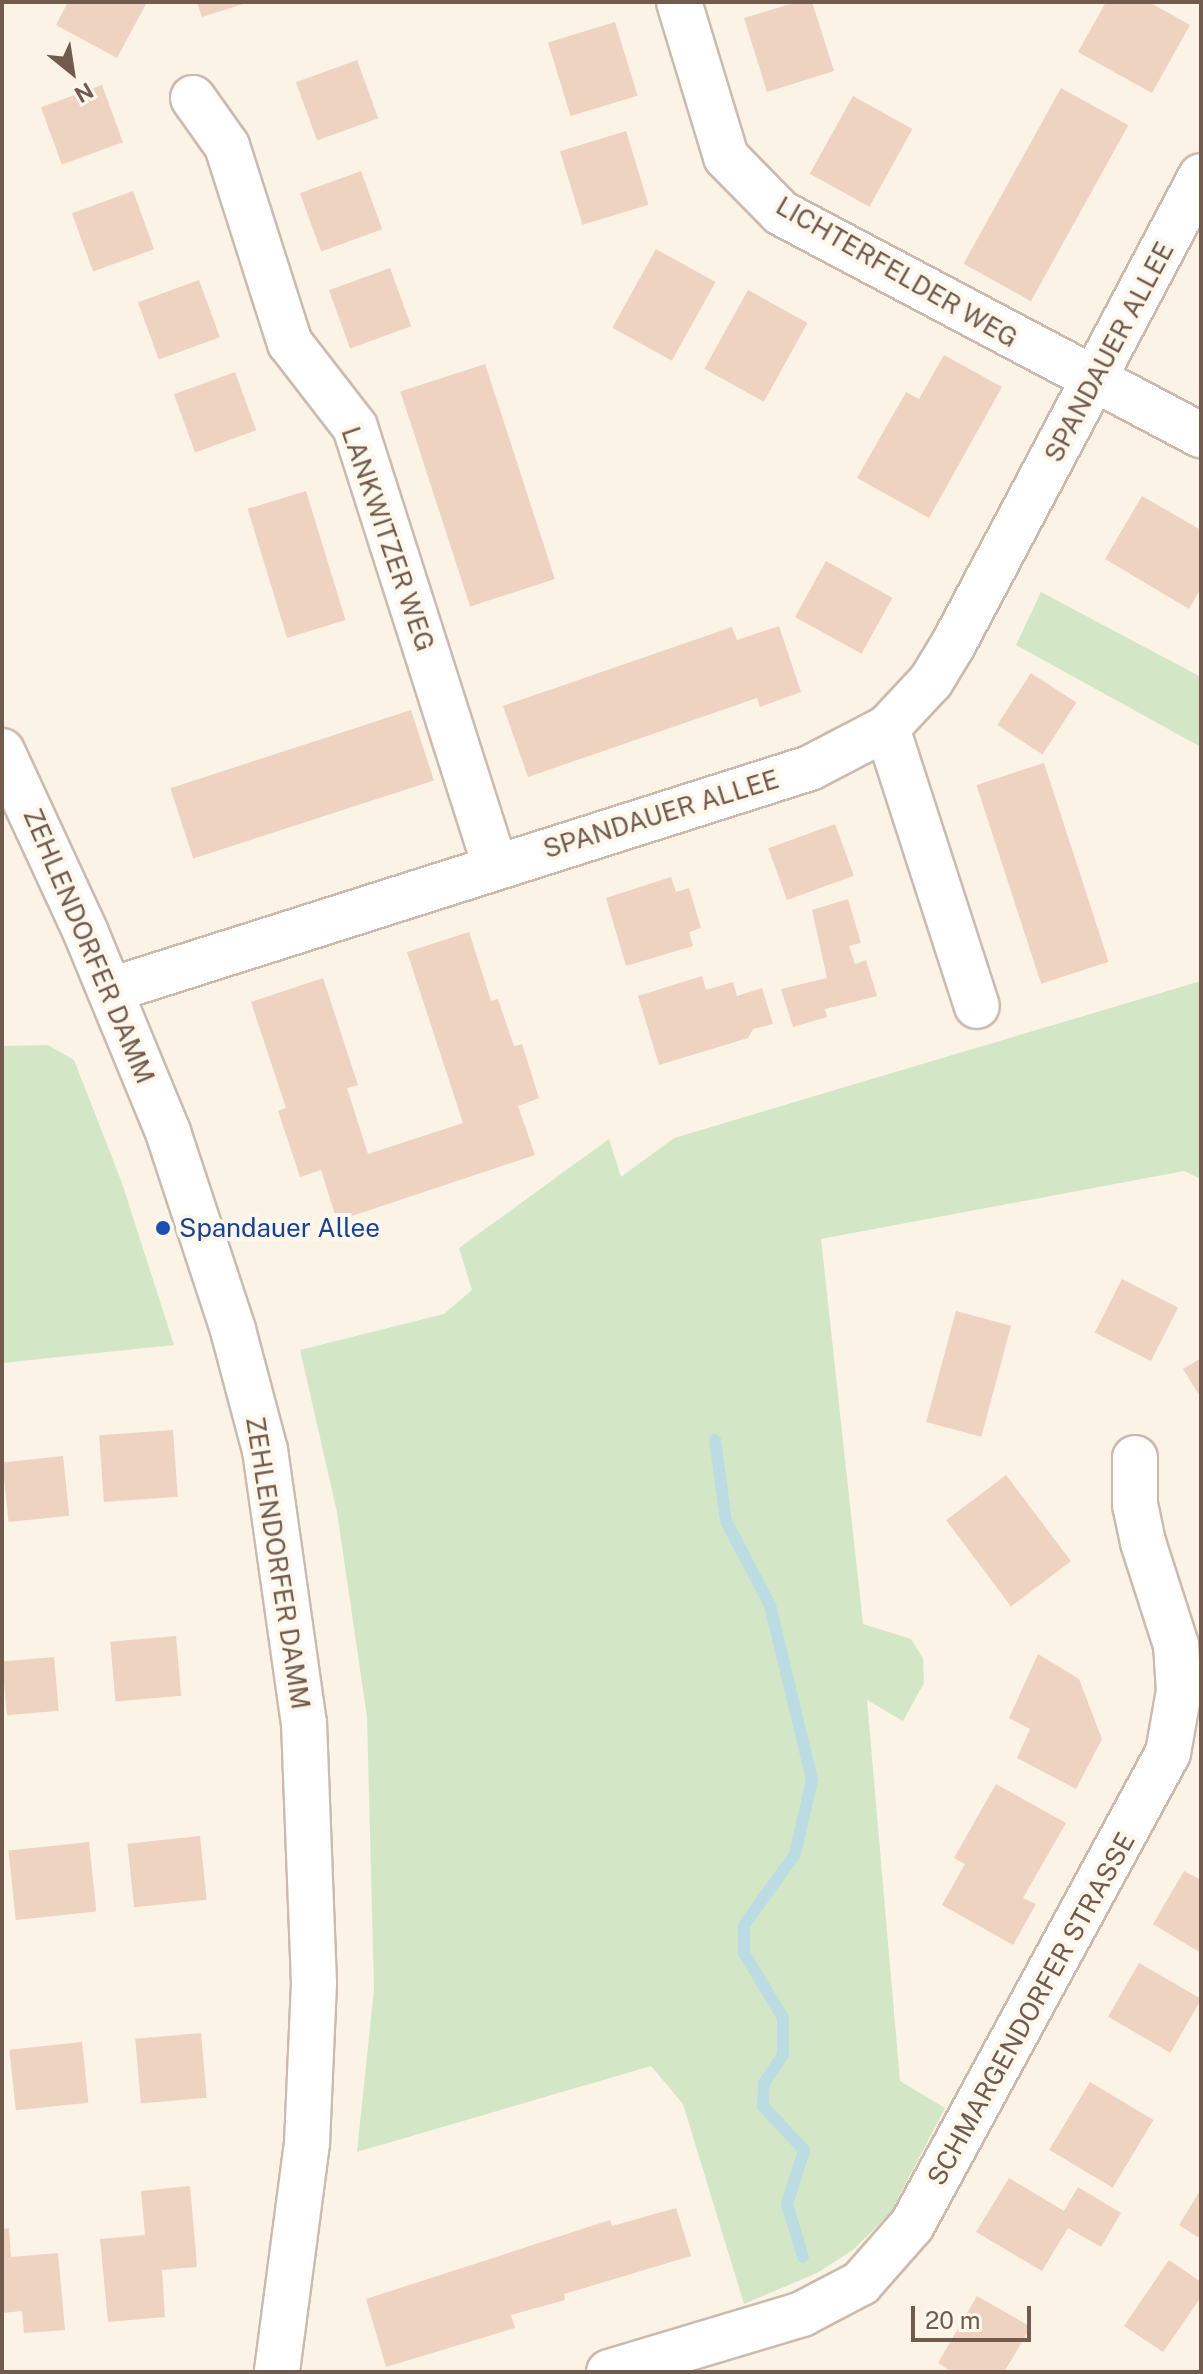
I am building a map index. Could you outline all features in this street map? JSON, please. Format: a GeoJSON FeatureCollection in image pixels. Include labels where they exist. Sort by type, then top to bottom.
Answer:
{"type":"FeatureCollection","features":[{"type":"Feature","properties":{"kind":"street","name":"LICHTERFELDER WEG"},"geometry":{"type":"LineString","coordinates":[[679,2],[726,157],[781,213],[1201,435]]}},
{"type":"Feature","properties":{"kind":"street","name":"LANKWITZER WEG"},"geometry":{"type":"LineString","coordinates":[[193,98],[227,146],[290,343],[355,427],[495,866]]}},
{"type":"Feature","properties":{"kind":"street","name":"SPANDAUER ALLEE"},"geometry":{"type":"LineString","coordinates":[[111,990],[810,768],[887,728],[931,681],[954,643],[1201,176]]}},
{"type":"Feature","properties":{"kind":"street"},"geometry":{"type":"LineString","coordinates":[[887,728],[977,1006]]}},
{"type":"Feature","properties":{"kind":"street","name":"ZEHLENDORFER DAMM"},"geometry":{"type":"LineString","coordinates":[[2,751],[111,990],[168,1132],[233,1330],[265,1450],[304,1723],[314,1997],[307,2143],[277,2372]]}},
{"type":"Feature","properties":{"kind":"street","name":"SCHMARGENDORFER STRASSE"},"geometry":{"type":"LineString","coordinates":[[609,2372],[802,2314],[861,2283],[912,2225],[1168,1753],[1179,1691],[1176,1645],[1143,1542],[1135,1505],[1135,1458]]}},
{"type":"Feature","properties":{"kind":"green space"},"geometry":{"type":"Polygon","coordinates":[[[1041,592],[1201,677],[1201,747],[1016,645],[1041,592]]]}},
{"type":"Feature","properties":{"kind":"green space"},"geometry":{"type":"Polygon","coordinates":[[[1201,981],[1201,1179],[1184,1171],[821,1239],[863,1624],[911,1639],[923,1658],[924,1683],[903,1721],[867,1700],[900,2081],[945,2108],[891,2212],[853,2250],[817,2273],[744,2304],[683,2104],[651,2066],[357,2152],[374,1989],[367,1717],[337,1512],[300,1350],[444,1314],[472,1290],[459,1248],[609,1139],[621,1177],[674,1138],[1201,981]]]}},
{"type":"Feature","properties":{"kind":"green space"},"geometry":{"type":"Polygon","coordinates":[[[48,1045],[74,1060],[122,1183],[174,1345],[2,1363],[2,1046],[48,1045]]]}},
{"type":"Feature","properties":{"kind":"building"},"geometry":{"type":"Polygon","coordinates":[[[68,2],[147,2],[117,58],[56,25],[68,2]]]}},
{"type":"Feature","properties":{"kind":"building"},"geometry":{"type":"Polygon","coordinates":[[[197,2],[246,2],[246,3],[202,17],[197,2]]]}},
{"type":"Feature","properties":{"kind":"building"},"geometry":{"type":"Polygon","coordinates":[[[797,2],[812,2],[834,71],[767,92],[744,18],[797,2]]]}},
{"type":"Feature","properties":{"kind":"building"},"geometry":{"type":"Polygon","coordinates":[[[1106,2],[1149,2],[1190,25],[1152,93],[1078,52],[1106,2]]]}},
{"type":"Feature","properties":{"kind":"building"},"geometry":{"type":"Polygon","coordinates":[[[615,22],[638,96],[571,116],[548,42],[615,22]]]}},
{"type":"Feature","properties":{"kind":"building"},"geometry":{"type":"Polygon","coordinates":[[[357,60],[378,118],[317,140],[296,82],[357,60]]]}},
{"type":"Feature","properties":{"kind":"building"},"geometry":{"type":"Polygon","coordinates":[[[102,85],[123,142],[62,165],[41,107],[102,85]]]}},
{"type":"Feature","properties":{"kind":"building"},"geometry":{"type":"Polygon","coordinates":[[[1061,88],[1128,125],[1031,301],[964,264],[1061,88]]]}},
{"type":"Feature","properties":{"kind":"building"},"geometry":{"type":"Polygon","coordinates":[[[853,96],[912,129],[869,207],[810,174],[853,96]]]}},
{"type":"Feature","properties":{"kind":"building"},"geometry":{"type":"Polygon","coordinates":[[[626,131],[649,205],[583,225],[560,151],[626,131]]]}},
{"type":"Feature","properties":{"kind":"building"},"geometry":{"type":"Polygon","coordinates":[[[361,171],[382,229],[321,251],[300,193],[361,171]]]}},
{"type":"Feature","properties":{"kind":"building"},"geometry":{"type":"Polygon","coordinates":[[[133,191],[154,249],[93,271],[72,213],[133,191]]]}},
{"type":"Feature","properties":{"kind":"building"},"geometry":{"type":"Polygon","coordinates":[[[656,249],[715,282],[672,361],[612,328],[656,249]]]}},
{"type":"Feature","properties":{"kind":"building"},"geometry":{"type":"Polygon","coordinates":[[[390,268],[411,326],[350,348],[329,290],[390,268]]]}},
{"type":"Feature","properties":{"kind":"building"},"geometry":{"type":"Polygon","coordinates":[[[199,280],[220,337],[159,360],[138,302],[199,280]]]}},
{"type":"Feature","properties":{"kind":"building"},"geometry":{"type":"Polygon","coordinates":[[[748,290],[807,323],[764,402],[704,369],[748,290]]]}},
{"type":"Feature","properties":{"kind":"building"},"geometry":{"type":"Polygon","coordinates":[[[944,355],[1002,387],[929,518],[857,478],[906,392],[919,399],[944,355]]]}},
{"type":"Feature","properties":{"kind":"building"},"geometry":{"type":"Polygon","coordinates":[[[485,364],[555,579],[470,606],[400,392],[485,364]]]}},
{"type":"Feature","properties":{"kind":"building"},"geometry":{"type":"Polygon","coordinates":[[[235,372],[256,430],[195,452],[174,394],[235,372]]]}},
{"type":"Feature","properties":{"kind":"building"},"geometry":{"type":"Polygon","coordinates":[[[306,491],[345,620],[287,638],[248,509],[306,491]]]}},
{"type":"Feature","properties":{"kind":"building"},"geometry":{"type":"Polygon","coordinates":[[[1142,496],[1201,530],[1201,588],[1189,609],[1105,559],[1142,496]]]}},
{"type":"Feature","properties":{"kind":"building"},"geometry":{"type":"Polygon","coordinates":[[[826,561],[892,598],[861,654],[795,617],[826,561]]]}},
{"type":"Feature","properties":{"kind":"building"},"geometry":{"type":"Polygon","coordinates":[[[779,626],[801,692],[760,707],[757,698],[528,777],[503,706],[732,627],[737,640],[779,626]]]}},
{"type":"Feature","properties":{"kind":"building"},"geometry":{"type":"Polygon","coordinates":[[[1031,673],[1076,702],[1043,754],[997,725],[1031,673]]]}},
{"type":"Feature","properties":{"kind":"building"},"geometry":{"type":"Polygon","coordinates":[[[411,710],[434,780],[193,859],[170,788],[411,710]]]}},
{"type":"Feature","properties":{"kind":"building"},"geometry":{"type":"Polygon","coordinates":[[[1044,763],[1109,962],[1041,984],[976,785],[1044,763]]]}},
{"type":"Feature","properties":{"kind":"building"},"geometry":{"type":"Polygon","coordinates":[[[835,824],[854,876],[787,900],[768,848],[835,824]]]}},
{"type":"Feature","properties":{"kind":"building"},"geometry":{"type":"Polygon","coordinates":[[[671,877],[676,892],[689,888],[701,928],[689,932],[693,946],[626,966],[606,898],[671,877]]]}},
{"type":"Feature","properties":{"kind":"building"},"geometry":{"type":"Polygon","coordinates":[[[848,899],[861,943],[849,946],[855,964],[866,960],[877,996],[825,1009],[827,1017],[793,1027],[781,989],[827,978],[812,910],[848,899]]]}},
{"type":"Feature","properties":{"kind":"building"},"geometry":{"type":"Polygon","coordinates":[[[469,932],[491,1001],[498,999],[514,1046],[522,1044],[539,1098],[518,1106],[535,1155],[337,1221],[321,1170],[300,1177],[278,1111],[286,1108],[251,1002],[323,978],[358,1085],[347,1088],[368,1154],[463,1123],[407,952],[469,932]]]}},
{"type":"Feature","properties":{"kind":"building"},"geometry":{"type":"Polygon","coordinates":[[[702,976],[706,990],[733,982],[737,996],[762,988],[773,1024],[753,1029],[748,1038],[659,1065],[638,996],[702,976]]]}},
{"type":"Feature","properties":{"kind":"building"},"geometry":{"type":"Polygon","coordinates":[[[1122,1279],[1178,1308],[1151,1361],[1095,1332],[1122,1279]]]}},
{"type":"Feature","properties":{"kind":"building"},"geometry":{"type":"Polygon","coordinates":[[[956,1311],[1011,1326],[981,1437],[926,1422],[956,1311]]]}},
{"type":"Feature","properties":{"kind":"building"},"geometry":{"type":"Polygon","coordinates":[[[1201,1358],[1201,1398],[1183,1369],[1201,1358]]]}},
{"type":"Feature","properties":{"kind":"building"},"geometry":{"type":"Polygon","coordinates":[[[173,1430],[178,1497],[104,1502],[99,1435],[173,1430]]]}},
{"type":"Feature","properties":{"kind":"building"},"geometry":{"type":"Polygon","coordinates":[[[63,1456],[69,1516],[9,1522],[2,1462],[63,1456]]]}},
{"type":"Feature","properties":{"kind":"building"},"geometry":{"type":"Polygon","coordinates":[[[1006,1475],[1071,1561],[1011,1606],[946,1520],[1006,1475]]]}},
{"type":"Feature","properties":{"kind":"building"},"geometry":{"type":"Polygon","coordinates":[[[176,1636],[181,1696],[115,1702],[110,1642],[176,1636]]]}},
{"type":"Feature","properties":{"kind":"building"},"geometry":{"type":"Polygon","coordinates":[[[1038,1654],[1079,1679],[1102,1739],[1076,1789],[1017,1758],[1030,1729],[1009,1718],[1038,1654]]]}},
{"type":"Feature","properties":{"kind":"building"},"geometry":{"type":"Polygon","coordinates":[[[54,1657],[59,1711],[7,1715],[2,1662],[54,1657]]]}},
{"type":"Feature","properties":{"kind":"building"},"geometry":{"type":"Polygon","coordinates":[[[996,1784],[1066,1823],[1023,1898],[1036,1904],[1013,1945],[942,1905],[965,1864],[954,1858],[996,1784]]]}},
{"type":"Feature","properties":{"kind":"building"},"geometry":{"type":"Polygon","coordinates":[[[200,1836],[207,1900],[134,1907],[127,1844],[200,1836]]]}},
{"type":"Feature","properties":{"kind":"building"},"geometry":{"type":"Polygon","coordinates":[[[89,1842],[96,1912],[16,1920],[8,1850],[89,1842]]]}},
{"type":"Feature","properties":{"kind":"building"},"geometry":{"type":"Polygon","coordinates":[[[1184,1871],[1201,1880],[1201,1953],[1153,1924],[1184,1871]]]}},
{"type":"Feature","properties":{"kind":"building"},"geometry":{"type":"Polygon","coordinates":[[[1139,1963],[1201,1999],[1170,2053],[1108,2017],[1139,1963]]]}},
{"type":"Feature","properties":{"kind":"building"},"geometry":{"type":"Polygon","coordinates":[[[201,2033],[207,2098],[141,2104],[135,2039],[201,2033]]]}},
{"type":"Feature","properties":{"kind":"building"},"geometry":{"type":"Polygon","coordinates":[[[82,2042],[88,2103],[16,2110],[9,2050],[82,2042]]]}},
{"type":"Feature","properties":{"kind":"building"},"geometry":{"type":"Polygon","coordinates":[[[1090,2082],[1153,2120],[1113,2188],[1049,2150],[1090,2082]]]}},
{"type":"Feature","properties":{"kind":"building"},"geometry":{"type":"Polygon","coordinates":[[[1009,2178],[1064,2211],[1078,2187],[1121,2213],[1101,2247],[1068,2228],[1042,2271],[976,2232],[1009,2178]]]}},
{"type":"Feature","properties":{"kind":"building"},"geometry":{"type":"Polygon","coordinates":[[[190,2186],[197,2267],[162,2270],[165,2317],[108,2322],[100,2239],[145,2235],[141,2191],[190,2186]]]}},
{"type":"Feature","properties":{"kind":"building"},"geometry":{"type":"Polygon","coordinates":[[[1201,2189],[1201,2239],[1179,2225],[1201,2189]]]}},
{"type":"Feature","properties":{"kind":"building"},"geometry":{"type":"Polygon","coordinates":[[[676,2208],[691,2256],[564,2294],[565,2300],[511,2315],[515,2328],[386,2367],[366,2299],[610,2220],[612,2226],[676,2208]]]}},
{"type":"Feature","properties":{"kind":"building"},"geometry":{"type":"Polygon","coordinates":[[[9,2228],[11,2257],[58,2253],[65,2330],[24,2333],[22,2311],[2,2313],[2,2229],[9,2228]]]}},
{"type":"Feature","properties":{"kind":"building"},"geometry":{"type":"Polygon","coordinates":[[[1169,2260],[1201,2282],[1201,2297],[1163,2352],[1124,2326],[1169,2260]]]}},
{"type":"Feature","properties":{"kind":"building"},"geometry":{"type":"Polygon","coordinates":[[[977,2296],[1031,2327],[1004,2372],[952,2372],[938,2363],[977,2296]]]}},
{"type":"Feature","properties":{"kind":"waterway"},"geometry":{"type":"LineString","coordinates":[[715,1440],[726,1521],[770,1605],[812,1780],[795,1854],[744,1925],[744,1953],[783,2018],[783,2055],[764,2083],[763,2106],[804,2150],[787,2204],[803,2257]]}},
{"type":"Feature","properties":{"kind":"place","name":"Spandauer Allee"},"geometry":{"type":"Point","coordinates":[163,1228]}}]}
